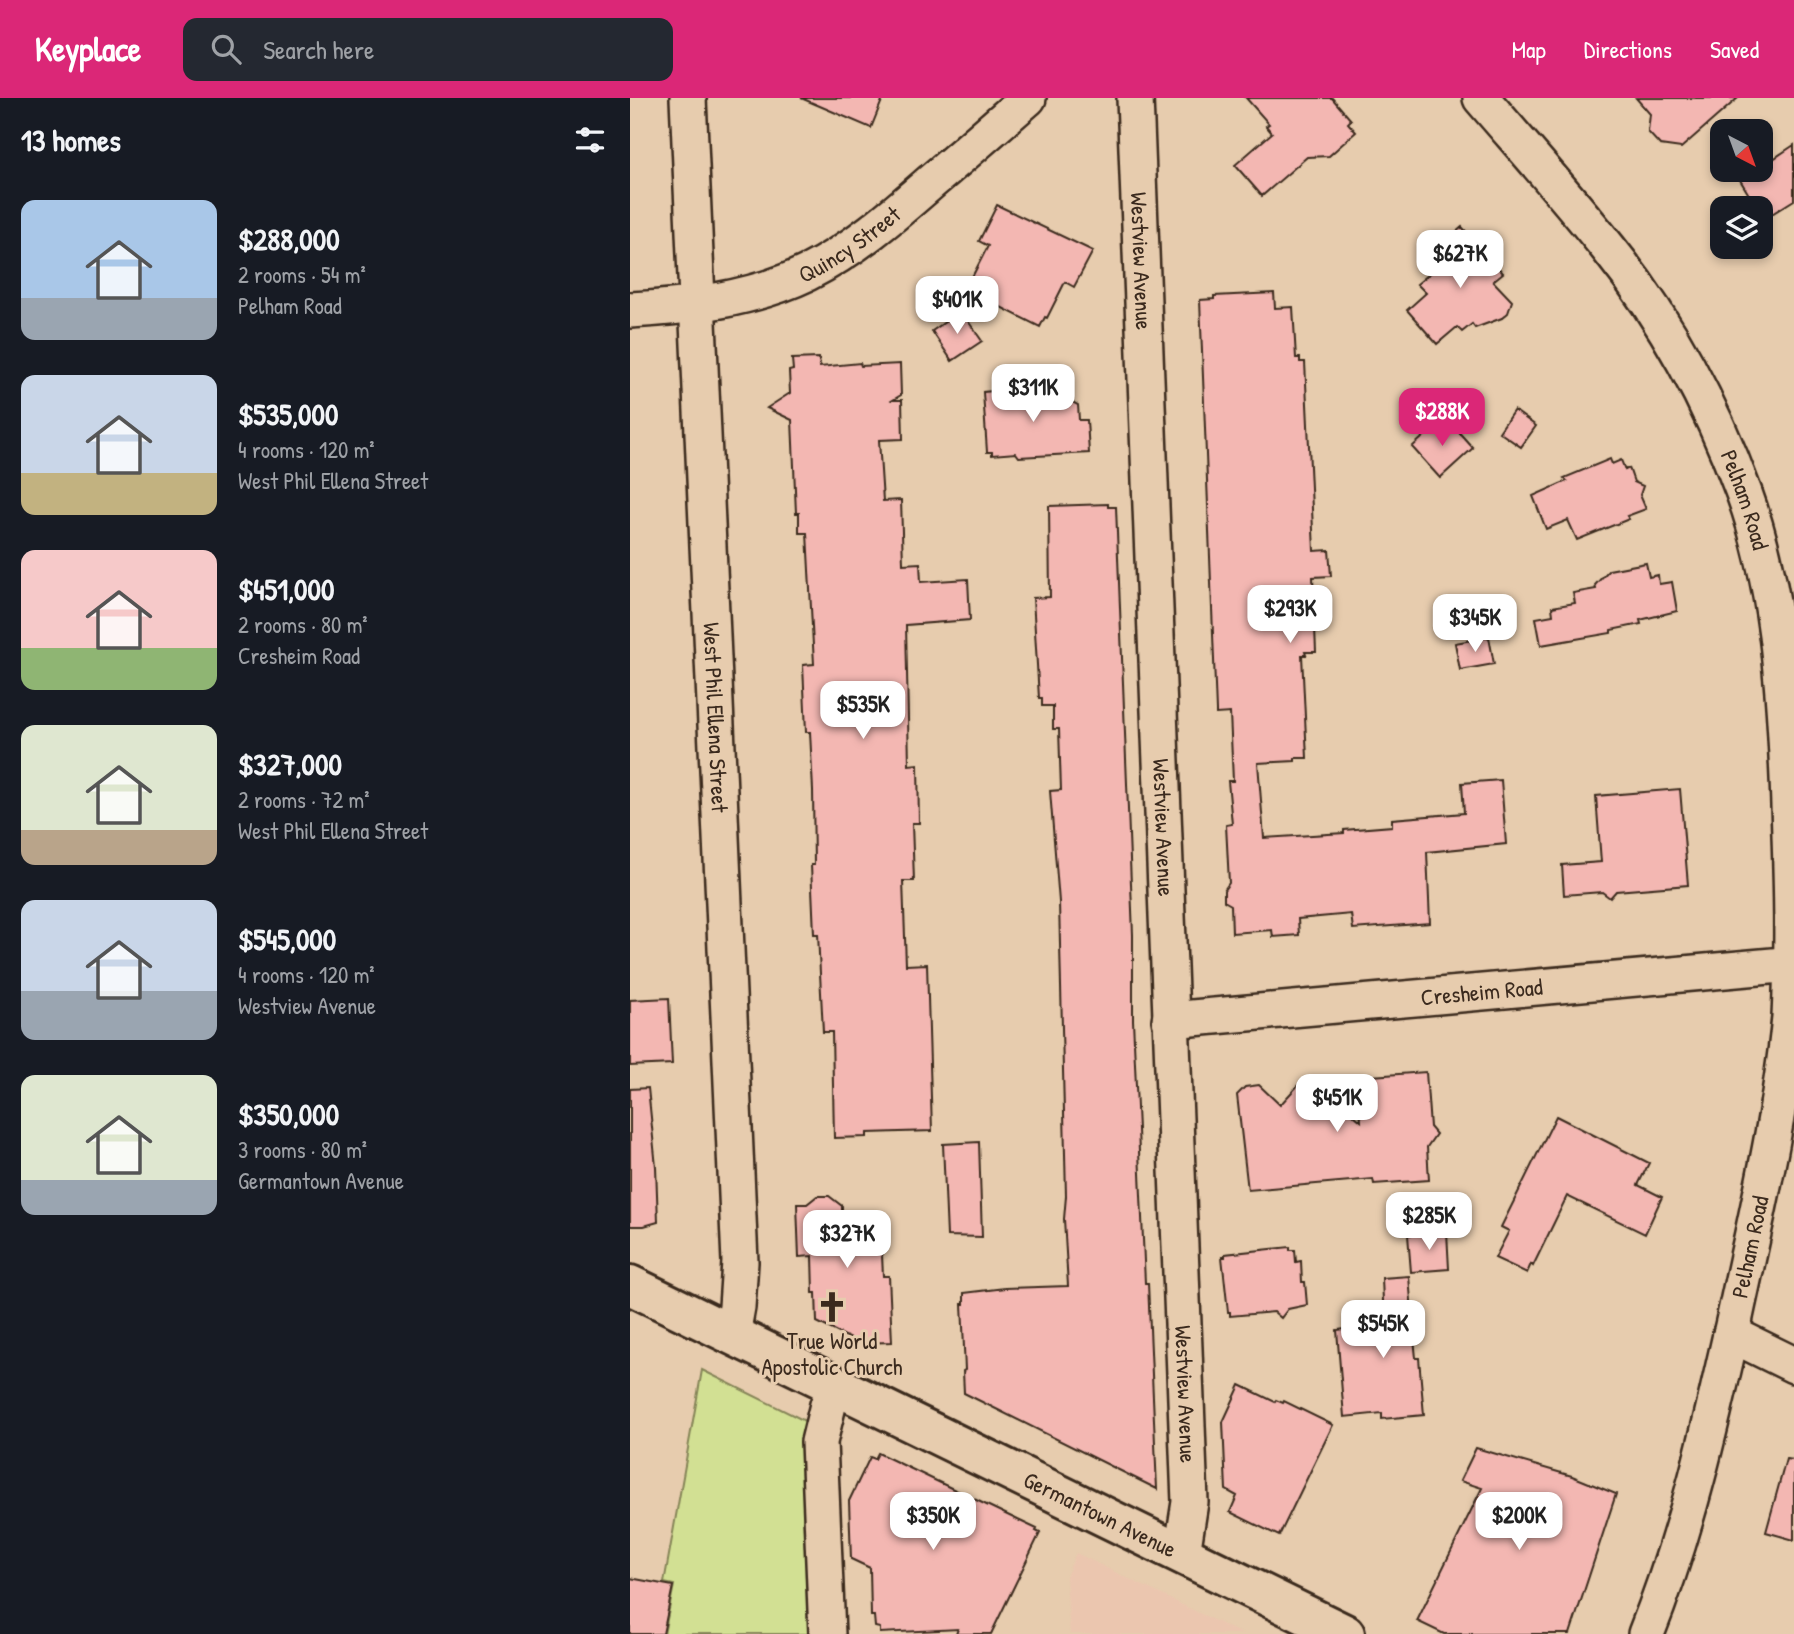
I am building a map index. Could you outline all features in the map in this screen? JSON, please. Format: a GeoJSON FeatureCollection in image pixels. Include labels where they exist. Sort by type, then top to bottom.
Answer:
{"type":"FeatureCollection","features":[{"type":"Feature","properties":{"kind":"main road","name":"Germantown Avenue"},"geometry":{"type":"LineString","coordinates":[[630,1285],[1345,1634]]}},
{"type":"Feature","properties":{"kind":"street","name":"West Phil Ellena Street"},"geometry":{"type":"LineString","coordinates":[[688,98],[740,1262],[740,1285],[732,1335]]}},
{"type":"Feature","properties":{"kind":"street","name":"Quincy Street"},"geometry":{"type":"LineString","coordinates":[[630,310],[739,296],[805,274],[837,256],[900,209],[1028,98]]}},
{"type":"Feature","properties":{"kind":"street","name":"Westview Avenue"},"geometry":{"type":"LineString","coordinates":[[1135,98],[1191,1502],[1182,1554]]}},
{"type":"Feature","properties":{"kind":"street","name":"Pelham Road"},"geometry":{"type":"LineString","coordinates":[[1481,98],[1610,250],[1653,310],[1705,402],[1745,496],[1771,597],[1779,649],[1787,759],[1794,964],[1790,1016],[1762,1192],[1701,1464],[1682,1532],[1646,1634]]}},
{"type":"Feature","properties":{"kind":"street","name":"Cresheim Road"},"geometry":{"type":"LineString","coordinates":[[1170,1020],[1794,964]]}},
{"type":"Feature","properties":{"kind":"street"},"geometry":{"type":"LineString","coordinates":[[1731,1334],[1794,1365]]}},
{"type":"Feature","properties":{"kind":"street"},"geometry":{"type":"LineString","coordinates":[[827,1634],[819,1442],[835,1385]]}},
{"type":"Feature","properties":{"kind":"shaded area"},"geometry":{"type":"Polygon","coordinates":[[[1076,1553],[1242,1634],[1070,1634],[1066,1577],[1076,1553]]]}},
{"type":"Feature","properties":{"kind":"green space"},"geometry":{"type":"Polygon","coordinates":[[[702,1370],[805,1421],[813,1634],[664,1634],[674,1585],[664,1583],[702,1370]]]}},
{"type":"Feature","properties":{"kind":"building"},"geometry":{"type":"Polygon","coordinates":[[[801,98],[883,98],[871,128],[801,98]]]}},
{"type":"Feature","properties":{"kind":"building"},"geometry":{"type":"Polygon","coordinates":[[[1246,98],[1332,98],[1351,120],[1348,123],[1356,132],[1329,156],[1307,157],[1262,196],[1235,165],[1272,133],[1266,126],[1269,124],[1246,98]]]}},
{"type":"Feature","properties":{"kind":"building"},"geometry":{"type":"Polygon","coordinates":[[[1636,98],[1738,98],[1714,119],[1710,119],[1710,123],[1681,148],[1660,145],[1648,132],[1650,114],[1636,98]]]}},
{"type":"Feature","properties":{"kind":"building"},"geometry":{"type":"Polygon","coordinates":[[[1794,145],[1794,200],[1773,213],[1773,196],[1750,196],[1741,182],[1773,182],[1773,159],[1794,145]]]}},
{"type":"Feature","properties":{"kind":"building"},"geometry":{"type":"Polygon","coordinates":[[[997,205],[1093,251],[1074,287],[1065,282],[1040,327],[969,291],[973,283],[970,281],[988,246],[979,241],[997,205]]]}},
{"type":"Feature","properties":{"kind":"building"},"geometry":{"type":"Polygon","coordinates":[[[1462,227],[1503,273],[1493,281],[1512,301],[1508,313],[1502,318],[1475,328],[1472,324],[1462,332],[1457,327],[1437,344],[1407,310],[1426,293],[1417,284],[1440,265],[1431,254],[1462,227]]]}},
{"type":"Feature","properties":{"kind":"building"},"geometry":{"type":"Polygon","coordinates":[[[1274,293],[1275,308],[1293,307],[1296,358],[1305,362],[1314,551],[1329,550],[1331,576],[1313,577],[1316,652],[1305,652],[1306,655],[1302,655],[1307,758],[1258,763],[1264,838],[1344,833],[1344,830],[1392,826],[1392,819],[1464,813],[1462,783],[1501,780],[1506,844],[1427,852],[1430,923],[1353,929],[1351,914],[1298,919],[1299,935],[1273,937],[1272,930],[1232,933],[1231,905],[1224,901],[1224,890],[1229,883],[1226,825],[1232,824],[1228,781],[1233,781],[1230,713],[1216,714],[1200,300],[1214,299],[1214,296],[1274,293]]]}},
{"type":"Feature","properties":{"kind":"building"},"geometry":{"type":"Polygon","coordinates":[[[961,311],[982,341],[952,361],[932,331],[961,311]]]}},
{"type":"Feature","properties":{"kind":"building"},"geometry":{"type":"Polygon","coordinates":[[[819,358],[820,367],[860,363],[861,366],[900,364],[901,395],[893,400],[902,400],[903,439],[879,440],[883,501],[901,500],[903,564],[920,563],[921,582],[968,579],[970,620],[906,625],[909,765],[918,764],[919,823],[912,823],[914,881],[903,881],[906,965],[927,964],[932,1131],[867,1133],[867,1137],[834,1138],[832,1032],[823,1032],[818,934],[814,934],[811,865],[814,865],[813,790],[810,732],[806,732],[803,665],[814,664],[807,533],[799,533],[799,513],[796,513],[792,420],[767,408],[790,393],[789,371],[793,370],[792,359],[819,358]]]}},
{"type":"Feature","properties":{"kind":"building"},"geometry":{"type":"Polygon","coordinates":[[[1026,388],[1030,391],[1052,389],[1052,399],[1065,398],[1078,405],[1079,420],[1087,420],[1089,453],[1019,457],[1016,453],[992,455],[992,452],[987,452],[983,392],[1026,388]]]}},
{"type":"Feature","properties":{"kind":"building"},"geometry":{"type":"Polygon","coordinates":[[[1514,410],[1536,426],[1521,447],[1499,432],[1514,410]]]}},
{"type":"Feature","properties":{"kind":"building"},"geometry":{"type":"Polygon","coordinates":[[[1445,417],[1473,448],[1440,478],[1412,447],[1445,417]]]}},
{"type":"Feature","properties":{"kind":"building"},"geometry":{"type":"Polygon","coordinates":[[[1610,459],[1612,464],[1621,460],[1625,470],[1629,468],[1634,482],[1643,486],[1640,495],[1646,509],[1627,516],[1629,519],[1577,540],[1568,520],[1546,529],[1533,496],[1567,481],[1564,478],[1610,459]]]}},
{"type":"Feature","properties":{"kind":"building"},"geometry":{"type":"Polygon","coordinates":[[[1108,504],[1108,507],[1116,507],[1133,935],[1133,1020],[1157,1489],[964,1393],[964,1293],[1005,1288],[1068,1286],[1064,1219],[1066,1196],[1059,902],[1050,791],[1061,790],[1059,729],[1053,729],[1053,706],[1042,706],[1042,698],[1039,698],[1033,598],[1050,597],[1049,506],[1108,504]]]}},
{"type":"Feature","properties":{"kind":"building"},"geometry":{"type":"Polygon","coordinates":[[[1646,563],[1649,577],[1658,575],[1659,584],[1672,582],[1677,611],[1640,620],[1641,624],[1611,630],[1611,633],[1541,645],[1536,618],[1553,615],[1552,607],[1575,603],[1573,593],[1596,589],[1595,585],[1609,570],[1646,563]]]}},
{"type":"Feature","properties":{"kind":"building"},"geometry":{"type":"Polygon","coordinates":[[[1489,637],[1494,664],[1460,670],[1455,643],[1489,637]]]}},
{"type":"Feature","properties":{"kind":"building"},"geometry":{"type":"Polygon","coordinates":[[[1680,789],[1688,885],[1616,891],[1610,898],[1602,892],[1564,895],[1562,865],[1601,862],[1596,796],[1680,789]]]}},
{"type":"Feature","properties":{"kind":"building"},"geometry":{"type":"Polygon","coordinates":[[[669,998],[672,1064],[630,1066],[630,1000],[669,998]]]}},
{"type":"Feature","properties":{"kind":"building"},"geometry":{"type":"Polygon","coordinates":[[[1426,1072],[1430,1127],[1436,1134],[1427,1147],[1429,1180],[1374,1184],[1373,1179],[1248,1190],[1237,1095],[1245,1087],[1259,1085],[1280,1105],[1301,1082],[1313,1081],[1361,1121],[1358,1077],[1426,1072]]]}},
{"type":"Feature","properties":{"kind":"building"},"geometry":{"type":"Polygon","coordinates":[[[648,1088],[658,1222],[630,1226],[630,1089],[648,1088]]]}},
{"type":"Feature","properties":{"kind":"building"},"geometry":{"type":"Polygon","coordinates":[[[1556,1116],[1649,1163],[1638,1185],[1662,1197],[1645,1234],[1567,1196],[1527,1273],[1495,1258],[1509,1231],[1501,1227],[1556,1116]]]}},
{"type":"Feature","properties":{"kind":"building"},"geometry":{"type":"Polygon","coordinates":[[[979,1142],[982,1237],[947,1236],[943,1144],[979,1142]]]}},
{"type":"Feature","properties":{"kind":"building"},"geometry":{"type":"Polygon","coordinates":[[[817,1196],[829,1196],[842,1206],[842,1214],[880,1212],[883,1276],[889,1276],[892,1342],[859,1343],[817,1322],[812,1256],[799,1257],[797,1204],[807,1204],[817,1196]]]}},
{"type":"Feature","properties":{"kind":"building"},"geometry":{"type":"Polygon","coordinates":[[[1447,1232],[1449,1269],[1411,1272],[1408,1235],[1447,1232]]]}},
{"type":"Feature","properties":{"kind":"building"},"geometry":{"type":"Polygon","coordinates":[[[1290,1247],[1290,1250],[1295,1250],[1296,1262],[1301,1261],[1307,1305],[1288,1309],[1281,1318],[1274,1312],[1230,1316],[1222,1257],[1225,1257],[1225,1254],[1290,1247]]]}},
{"type":"Feature","properties":{"kind":"building"},"geometry":{"type":"Polygon","coordinates":[[[1409,1276],[1424,1415],[1382,1419],[1382,1413],[1344,1417],[1337,1330],[1384,1324],[1382,1278],[1409,1276]]]}},
{"type":"Feature","properties":{"kind":"building"},"geometry":{"type":"Polygon","coordinates":[[[1240,1385],[1275,1402],[1284,1401],[1333,1425],[1279,1536],[1230,1512],[1237,1496],[1226,1490],[1223,1422],[1240,1385]]]}},
{"type":"Feature","properties":{"kind":"building"},"geometry":{"type":"Polygon","coordinates":[[[1476,1448],[1572,1476],[1616,1494],[1570,1634],[1444,1634],[1417,1621],[1482,1488],[1460,1481],[1476,1448]]]}},
{"type":"Feature","properties":{"kind":"building"},"geometry":{"type":"Polygon","coordinates":[[[878,1453],[1037,1529],[1040,1533],[991,1634],[956,1634],[958,1629],[880,1633],[880,1628],[875,1627],[874,1616],[871,1616],[870,1568],[851,1559],[849,1501],[870,1457],[875,1459],[878,1453]]]}},
{"type":"Feature","properties":{"kind":"building"},"geometry":{"type":"Polygon","coordinates":[[[1786,1459],[1794,1460],[1794,1540],[1766,1532],[1786,1459]]]}},
{"type":"Feature","properties":{"kind":"building"},"geometry":{"type":"Polygon","coordinates":[[[630,1578],[673,1586],[663,1634],[630,1634],[630,1578]]]}},
{"type":"Feature","properties":{"kind":"place","name":"True World Apostolic Church"},"geometry":{"type":"Point","coordinates":[832,1307]}}]}
